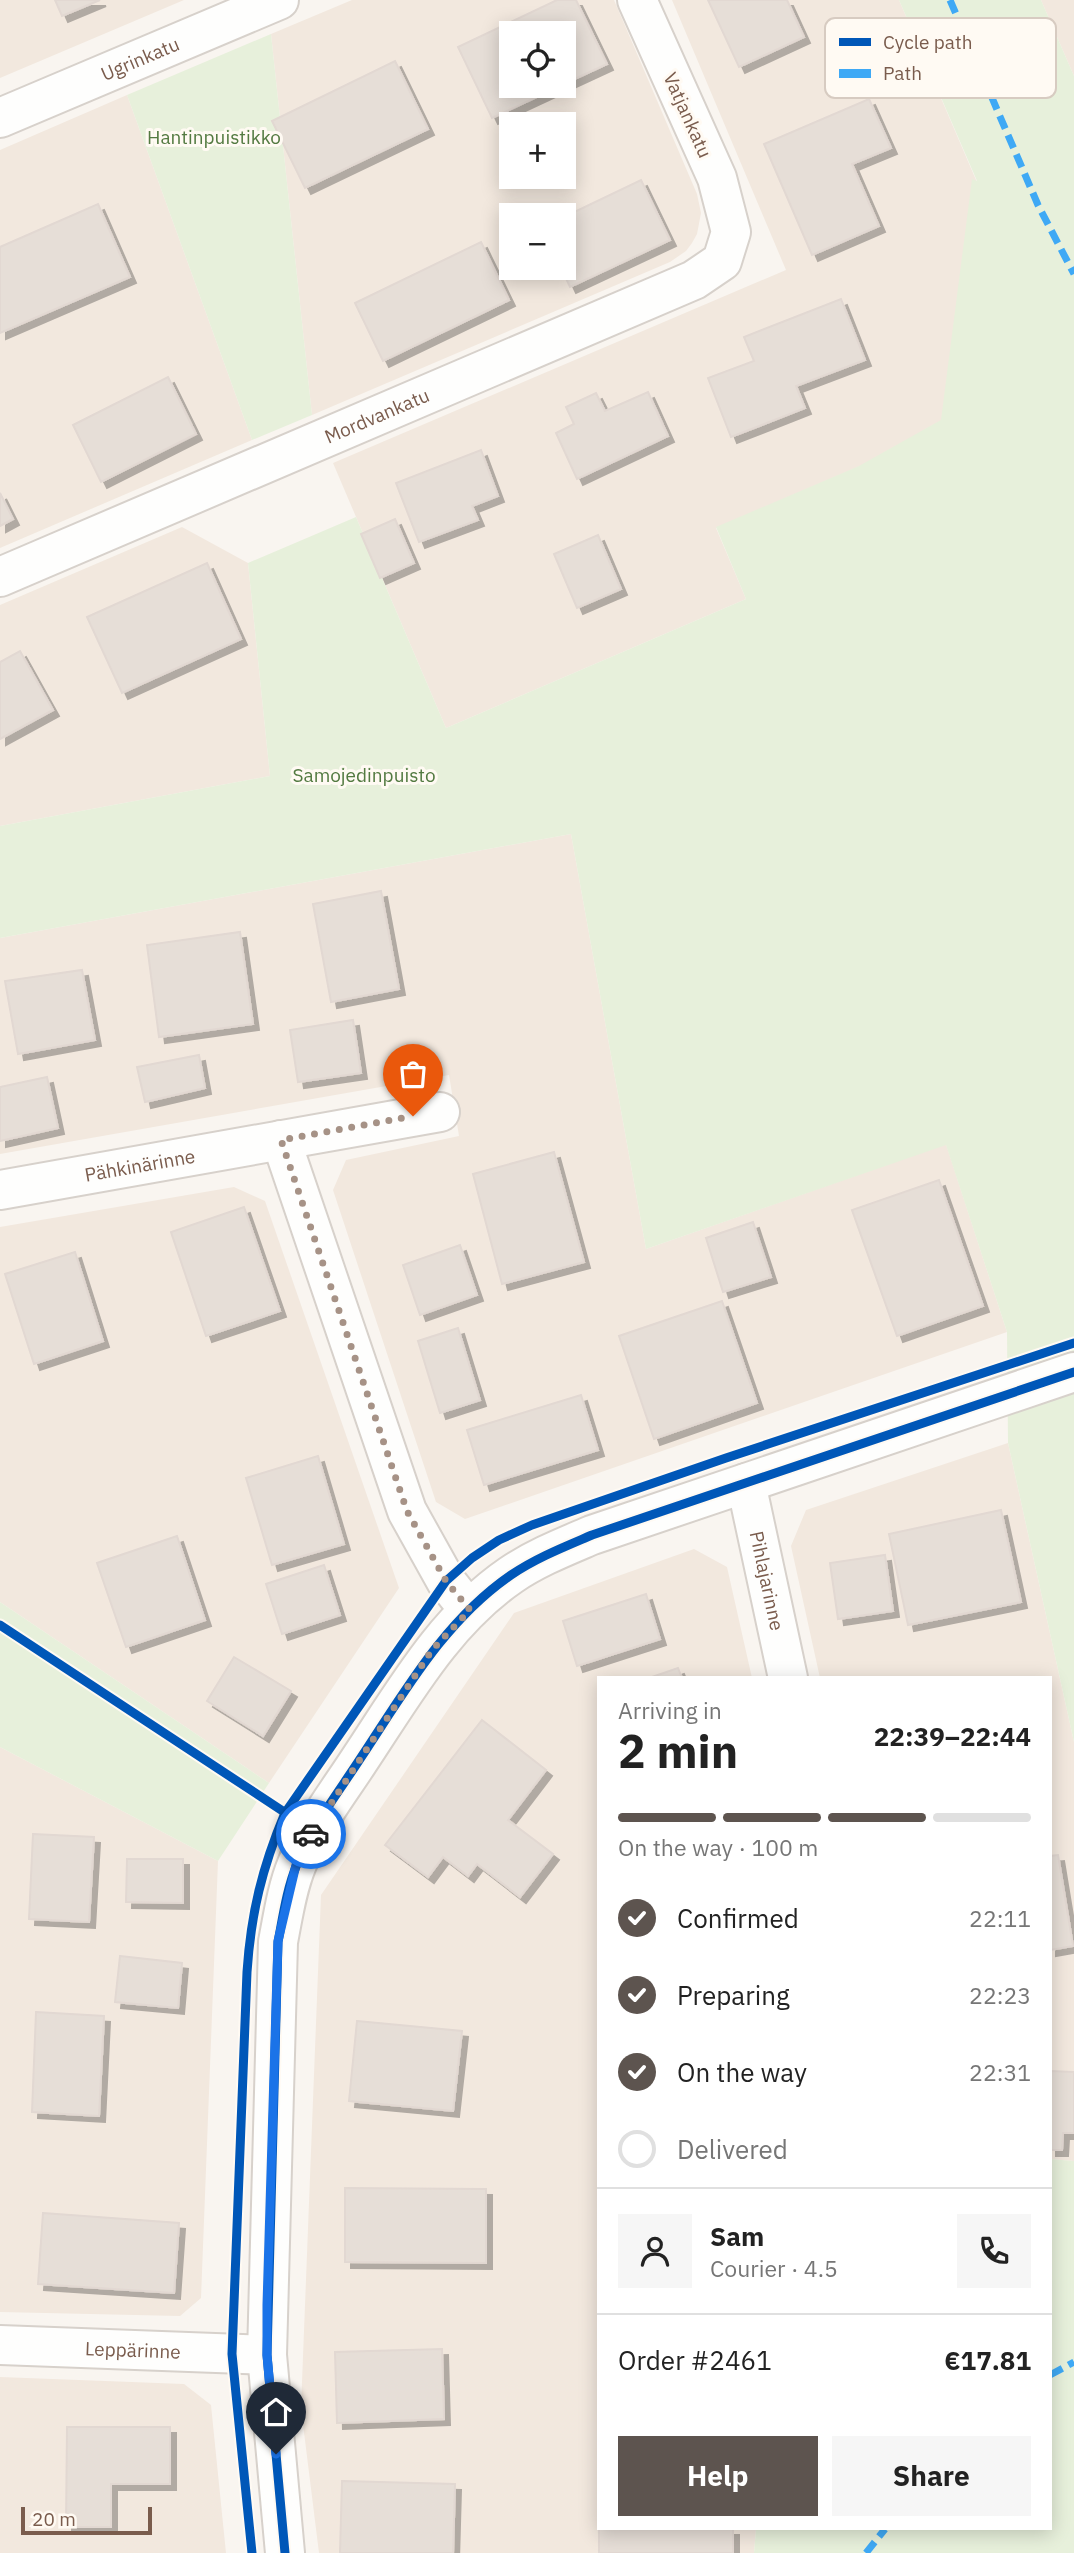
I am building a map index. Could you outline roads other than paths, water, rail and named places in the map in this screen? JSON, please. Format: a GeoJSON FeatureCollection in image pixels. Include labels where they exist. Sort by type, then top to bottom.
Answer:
{"type":"FeatureCollection","features":[{"type":"Feature","properties":{"kind":"street","name":"Ugrinkatu"},"geometry":{"type":"LineString","coordinates":[[0,118],[279,0]]}},
{"type":"Feature","properties":{"kind":"street","name":"Vatjankatu"},"geometry":{"type":"LineString","coordinates":[[637,0],[717,178],[731,232]]}},
{"type":"Feature","properties":{"kind":"street","name":"Mordvankatu"},"geometry":{"type":"LineString","coordinates":[[0,577],[694,280],[722,261],[731,232]]}},
{"type":"Feature","properties":{"kind":"street","name":"Pähkinärinne"},"geometry":{"type":"LineString","coordinates":[[0,1190],[440,1112]]}},
{"type":"Feature","properties":{"kind":"street"},"geometry":{"type":"LineString","coordinates":[[281,1140],[407,1511],[446,1581],[470,1610]]}},
{"type":"Feature","properties":{"kind":"street"},"geometry":{"type":"LineString","coordinates":[[285,2553],[267,2355],[278,1941],[296,1865],[313,1831],[432,1650],[470,1610],[510,1576],[550,1553],[592,1535],[1074,1372]]}},
{"type":"Feature","properties":{"kind":"street","name":"Pihlajarinne"},"geometry":{"type":"LineString","coordinates":[[746,1483],[788,1676]]}},
{"type":"Feature","properties":{"kind":"street","name":"Leppärinne"},"geometry":{"type":"LineString","coordinates":[[0,2345],[267,2355]]}},
{"type":"Feature","properties":{"kind":"park label","name":"Hantinpuistikko"},"geometry":{"type":"Point","coordinates":[214,137]}},
{"type":"Feature","properties":{"kind":"park label","name":"Samojedinpuisto"},"geometry":{"type":"Point","coordinates":[364,775]}}]}
